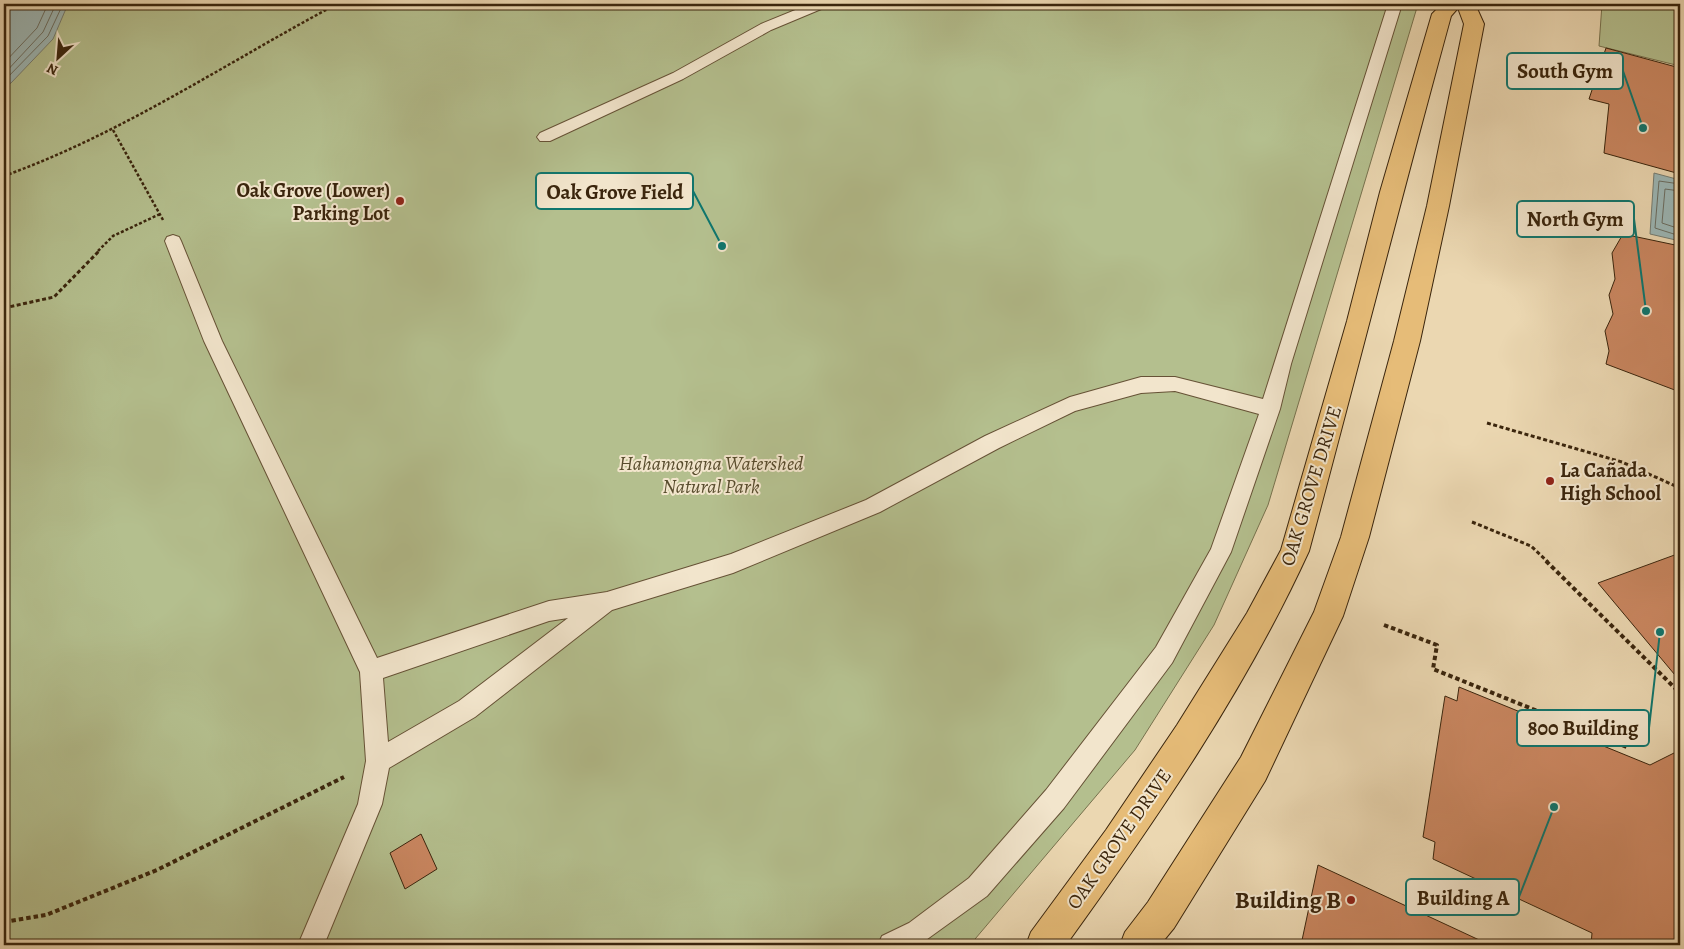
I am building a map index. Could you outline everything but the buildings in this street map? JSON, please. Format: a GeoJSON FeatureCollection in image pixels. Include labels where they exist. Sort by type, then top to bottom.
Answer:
{"type":"FeatureCollection","features":[{"type":"Feature","properties":{"kind":"main road","name":"OAK GROVE DRIVE"},"geometry":{"type":"LineString","coordinates":[[1044,945],[1112,852],[1200,721],[1279,587],[1295,551],[1359,321],[1391,192],[1442,14],[1452,4]]}},
{"type":"Feature","properties":{"kind":"main road"},"geometry":{"type":"LineString","coordinates":[[1138,945],[1161,915],[1254,769],[1331,608],[1362,509],[1407,341],[1438,206],[1474,24],[1466,4]]}},
{"type":"Feature","properties":{"kind":"lane"},"geometry":{"type":"LineString","coordinates":[[545,137],[678,76],[766,27],[821,4]]}},
{"type":"Feature","properties":{"kind":"lane"},"geometry":{"type":"LineString","coordinates":[[891,945],[918,932],[978,887],[1055,799],[1164,655],[1220,552],[1270,409],[1282,364],[1396,4]]}},
{"type":"Feature","properties":{"kind":"lane"},"geometry":{"type":"LineString","coordinates":[[173,241],[213,340],[371,671],[378,760],[370,804],[311,945]]}},
{"type":"Feature","properties":{"kind":"lane"},"geometry":{"type":"LineString","coordinates":[[371,671],[549,611],[607,602],[733,563],[872,506],[992,442],[1070,405],[1141,385],[1175,384],[1270,409]]}},
{"type":"Feature","properties":{"kind":"lane"},"geometry":{"type":"LineString","coordinates":[[378,760],[467,709],[607,602]]}},
{"type":"Feature","properties":{"kind":"path"},"geometry":{"type":"LineString","coordinates":[[4,176],[33,166],[112,130],[337,4]]}},
{"type":"Feature","properties":{"kind":"path"},"geometry":{"type":"LineString","coordinates":[[112,130],[160,214],[173,241]]}},
{"type":"Feature","properties":{"kind":"path"},"geometry":{"type":"LineString","coordinates":[[4,308],[54,297],[113,236],[160,214]]}},
{"type":"Feature","properties":{"kind":"path"},"geometry":{"type":"LineString","coordinates":[[1487,423],[1622,462],[1680,488]]}},
{"type":"Feature","properties":{"kind":"path"},"geometry":{"type":"LineString","coordinates":[[1472,522],[1531,546],[1680,692]]}},
{"type":"Feature","properties":{"kind":"path"},"geometry":{"type":"LineString","coordinates":[[1384,625],[1437,645],[1433,668],[1627,747]]}},
{"type":"Feature","properties":{"kind":"path"},"geometry":{"type":"LineString","coordinates":[[4,922],[46,915],[156,870],[378,760]]}},
{"type":"Feature","properties":{"kind":"green space","name":"Hahamongna Watershed Natural Park"},"geometry":{"type":"Polygon","coordinates":[[[4,4],[1418,4],[1268,505],[1214,625],[1135,750],[970,945],[4,945],[4,4]]]}},
{"type":"Feature","properties":{"kind":"green space"},"geometry":{"type":"Polygon","coordinates":[[[1602,4],[1653,4],[1680,10],[1680,66],[1599,46],[1602,4]]]}},
{"type":"Feature","properties":{"kind":"water"},"geometry":{"type":"Polygon","coordinates":[[[4,4],[68,4],[53,39],[11,83],[4,87],[4,4]]]}},
{"type":"Feature","properties":{"kind":"water"},"geometry":{"type":"Polygon","coordinates":[[[1654,173],[1680,180],[1680,241],[1650,234],[1654,173]]]}},
{"type":"Feature","properties":{"kind":"place","name":"South Gym"},"geometry":{"type":"Point","coordinates":[1643,128]}},
{"type":"Feature","properties":{"kind":"place","name":"Oak Grove (Lower) Parking Lot"},"geometry":{"type":"Point","coordinates":[400,201]}},
{"type":"Feature","properties":{"kind":"place","name":"Oak Grove Field"},"geometry":{"type":"Point","coordinates":[722,246]}},
{"type":"Feature","properties":{"kind":"place","name":"North Gym"},"geometry":{"type":"Point","coordinates":[1646,311]}},
{"type":"Feature","properties":{"kind":"place","name":"La Cañada High School"},"geometry":{"type":"Point","coordinates":[1550,481]}},
{"type":"Feature","properties":{"kind":"place","name":"800 Building"},"geometry":{"type":"Point","coordinates":[1660,632]}},
{"type":"Feature","properties":{"kind":"place","name":"Building A"},"geometry":{"type":"Point","coordinates":[1554,807]}},
{"type":"Feature","properties":{"kind":"place","name":"Building B"},"geometry":{"type":"Point","coordinates":[1351,900]}}]}
